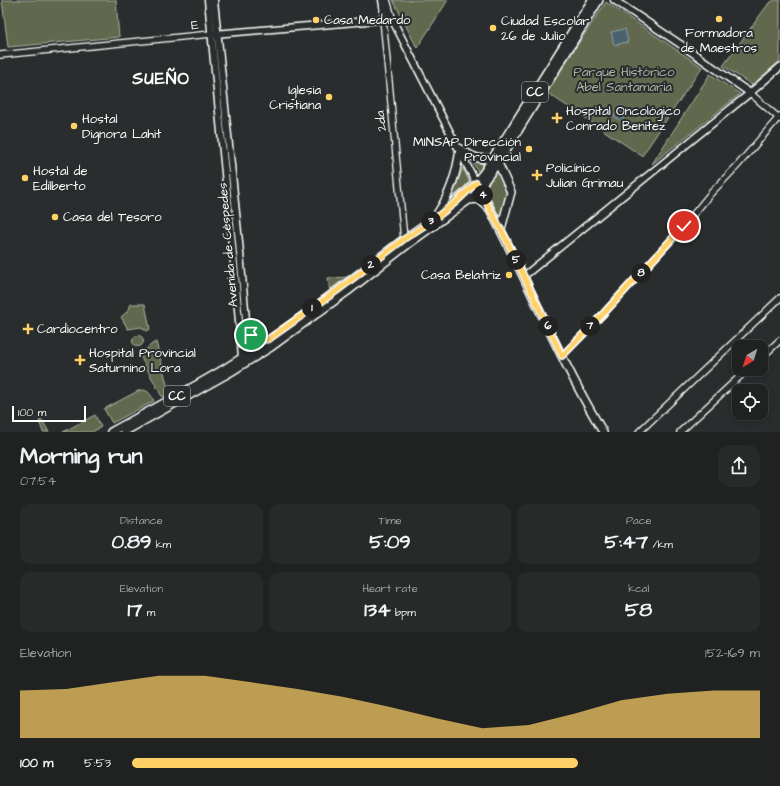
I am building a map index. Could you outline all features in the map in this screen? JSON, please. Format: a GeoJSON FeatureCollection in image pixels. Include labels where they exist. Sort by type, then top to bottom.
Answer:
{"type":"FeatureCollection","features":[{"type":"Feature","properties":{"kind":"main road","name":"Avenida de Céspedes"},"geometry":{"type":"LineString","coordinates":[[208,0],[215,34],[249,353]]}},
{"type":"Feature","properties":{"kind":"main road","name":"Avenida de Céspedes"},"geometry":{"type":"LineString","coordinates":[[214,0],[215,34],[244,360]]}},
{"type":"Feature","properties":{"kind":"main road","name":"CC"},"geometry":{"type":"LineString","coordinates":[[495,161],[592,0]]}},
{"type":"Feature","properties":{"kind":"main road","name":"CC"},"geometry":{"type":"LineString","coordinates":[[124,432],[185,399],[348,291],[462,205],[495,161],[599,0]]}},
{"type":"Feature","properties":{"kind":"main road"},"geometry":{"type":"LineString","coordinates":[[614,0],[750,93]]}},
{"type":"Feature","properties":{"kind":"main road"},"geometry":{"type":"LineString","coordinates":[[382,3],[392,19],[460,149],[501,229],[590,412],[602,432]]}},
{"type":"Feature","properties":{"kind":"main road","name":"E"},"geometry":{"type":"LineString","coordinates":[[215,34],[392,19]]}},
{"type":"Feature","properties":{"kind":"main road"},"geometry":{"type":"LineString","coordinates":[[524,276],[780,67]]}},
{"type":"Feature","properties":{"kind":"main road"},"geometry":{"type":"LineString","coordinates":[[460,149],[474,158],[495,161],[511,192],[501,229]]}},
{"type":"Feature","properties":{"kind":"main road"},"geometry":{"type":"LineString","coordinates":[[433,220],[446,202],[458,165],[460,149]]}},
{"type":"Feature","properties":{"kind":"main road","name":"CC"},"geometry":{"type":"LineString","coordinates":[[111,432],[244,360],[249,353],[338,290],[478,185]]}},
{"type":"Feature","properties":{"kind":"main road"},"geometry":{"type":"LineString","coordinates":[[462,205],[469,200],[479,199],[490,209]]}},
{"type":"Feature","properties":{"kind":"main road"},"geometry":{"type":"LineString","coordinates":[[247,330],[253,338],[258,341],[269,339]]}},
{"type":"Feature","properties":{"kind":"street"},"geometry":{"type":"LineString","coordinates":[[387,0],[392,19]]}},
{"type":"Feature","properties":{"kind":"street","name":"2da"},"geometry":{"type":"LineString","coordinates":[[382,3],[404,239]]}},
{"type":"Feature","properties":{"kind":"street","name":"E"},"geometry":{"type":"LineString","coordinates":[[0,55],[215,34]]}},
{"type":"Feature","properties":{"kind":"street"},"geometry":{"type":"LineString","coordinates":[[562,356],[650,262],[780,118],[750,93]]}},
{"type":"Feature","properties":{"kind":"street"},"geometry":{"type":"LineString","coordinates":[[639,432],[780,298]]}},
{"type":"Feature","properties":{"kind":"street"},"geometry":{"type":"LineString","coordinates":[[768,351],[780,340]]}},
{"type":"Feature","properties":{"kind":"street"},"geometry":{"type":"LineString","coordinates":[[680,432],[740,376]]}},
{"type":"Feature","properties":{"kind":"green space"},"geometry":{"type":"Polygon","coordinates":[[[2,0],[116,0],[119,37],[8,47],[2,0]]]}},
{"type":"Feature","properties":{"kind":"green space"},"geometry":{"type":"Polygon","coordinates":[[[393,0],[448,0],[417,48],[393,0]]]}},
{"type":"Feature","properties":{"kind":"green space"},"geometry":{"type":"Polygon","coordinates":[[[775,0],[780,0],[780,61],[752,85],[723,66],[769,3],[775,0]]]}},
{"type":"Feature","properties":{"kind":"green space","name":"Parque Histórico Abel Santamaría"},"geometry":{"type":"Polygon","coordinates":[[[606,2],[702,67],[642,156],[546,92],[606,2]]]}},
{"type":"Feature","properties":{"kind":"green space"},"geometry":{"type":"Polygon","coordinates":[[[710,74],[740,94],[652,164],[710,74]]]}},
{"type":"Feature","properties":{"kind":"green space"},"geometry":{"type":"Polygon","coordinates":[[[472,161],[485,164],[479,173],[472,161]]]}},
{"type":"Feature","properties":{"kind":"green space"},"geometry":{"type":"Polygon","coordinates":[[[463,168],[470,184],[450,200],[463,168]]]}},
{"type":"Feature","properties":{"kind":"green space"},"geometry":{"type":"Polygon","coordinates":[[[496,170],[509,194],[501,220],[485,187],[496,170]]]}},
{"type":"Feature","properties":{"kind":"green space"},"geometry":{"type":"Polygon","coordinates":[[[350,277],[330,293],[328,278],[350,277]]]}},
{"type":"Feature","properties":{"kind":"green space"},"geometry":{"type":"Polygon","coordinates":[[[131,304],[145,304],[150,329],[147,331],[141,327],[128,329],[121,317],[128,311],[131,304]]]}},
{"type":"Feature","properties":{"kind":"green space"},"geometry":{"type":"Polygon","coordinates":[[[138,335],[142,337],[144,341],[142,345],[138,347],[134,345],[132,341],[134,337],[138,335]]]}},
{"type":"Feature","properties":{"kind":"green space"},"geometry":{"type":"Polygon","coordinates":[[[156,342],[169,392],[163,397],[140,356],[141,353],[156,342]]]}},
{"type":"Feature","properties":{"kind":"green space"},"geometry":{"type":"Polygon","coordinates":[[[142,390],[148,392],[154,401],[112,423],[104,409],[142,390]]]}},
{"type":"Feature","properties":{"kind":"green space"},"geometry":{"type":"Polygon","coordinates":[[[95,415],[101,427],[92,432],[63,432],[95,415]]]}},
{"type":"Feature","properties":{"kind":"green space"},"geometry":{"type":"Polygon","coordinates":[[[42,420],[49,432],[43,432],[39,421],[42,420]]]}},
{"type":"Feature","properties":{"kind":"water"},"geometry":{"type":"Polygon","coordinates":[[[625,29],[628,42],[614,45],[611,32],[625,29]]]}},
{"type":"Feature","properties":{"kind":"water"},"geometry":{"type":"Polygon","coordinates":[[[621,106],[629,110],[621,121],[614,116],[621,106]]]}},
{"type":"Feature","properties":{"kind":"place","name":"Formadora de Maestros"},"geometry":{"type":"Point","coordinates":[719,19]}},
{"type":"Feature","properties":{"kind":"place","name":"Casa Medardo"},"geometry":{"type":"Point","coordinates":[316,20]}},
{"type":"Feature","properties":{"kind":"place","name":"Ciudad Escolar 26 de Julio"},"geometry":{"type":"Point","coordinates":[493,28]}},
{"type":"Feature","properties":{"kind":"place","name":"Iglesia Cristiana"},"geometry":{"type":"Point","coordinates":[329,97]}},
{"type":"Feature","properties":{"kind":"place","name":"Hospital Oncológico Conrado Benítez"},"geometry":{"type":"Point","coordinates":[557,118]}},
{"type":"Feature","properties":{"kind":"place","name":"Hostal Dignora Lahit"},"geometry":{"type":"Point","coordinates":[74,126]}},
{"type":"Feature","properties":{"kind":"place","name":"MINSAP Dirección Provincial"},"geometry":{"type":"Point","coordinates":[529,149]}},
{"type":"Feature","properties":{"kind":"place","name":"Policínico Julian Grimau"},"geometry":{"type":"Point","coordinates":[537,175]}},
{"type":"Feature","properties":{"kind":"place","name":"Hostal de Edilberto"},"geometry":{"type":"Point","coordinates":[25,178]}},
{"type":"Feature","properties":{"kind":"place","name":"Casa del Tesoro"},"geometry":{"type":"Point","coordinates":[55,217]}},
{"type":"Feature","properties":{"kind":"place","name":"Casa Belatriz"},"geometry":{"type":"Point","coordinates":[509,275]}},
{"type":"Feature","properties":{"kind":"place","name":"Cardiocentro"},"geometry":{"type":"Point","coordinates":[28,329]}},
{"type":"Feature","properties":{"kind":"place","name":"Hospital Provincial Saturnino Lora"},"geometry":{"type":"Point","coordinates":[80,360]}},
{"type":"Feature","properties":{"kind":"district","name":"SUEÑO"},"geometry":{"type":"Point","coordinates":[161,79]}},
{"type":"Feature","properties":{"kind":"route"},"geometry":{"type":"LineString","coordinates":[[251,335],[256,340],[260,341],[269,339],[338,290],[404,239],[433,220],[456,202],[476,183],[506,239],[562,356],[604,313],[684,226]]}}]}
